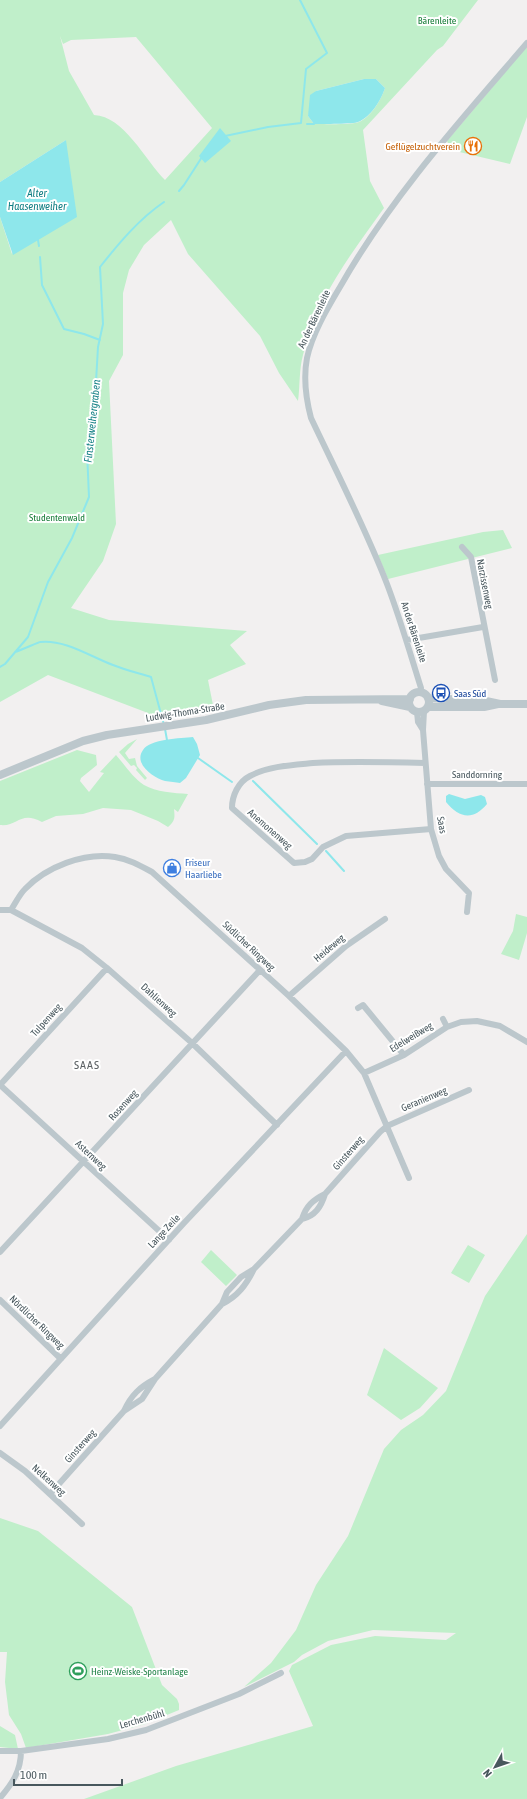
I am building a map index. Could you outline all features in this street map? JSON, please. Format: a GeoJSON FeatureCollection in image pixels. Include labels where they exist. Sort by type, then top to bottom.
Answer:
{"type":"FeatureCollection","features":[{"type":"Feature","properties":{"kind":"street","name":"An der Bärenleite"},"geometry":{"type":"LineString","coordinates":[[420,693],[421,688],[387,584],[369,541],[311,418],[307,402],[305,382],[307,358],[311,343],[330,303],[386,213],[411,180],[527,43]]}},
{"type":"Feature","properties":{"kind":"street","name":"Narzissenweg"},"geometry":{"type":"LineString","coordinates":[[462,547],[471,557],[483,627],[495,680]]}},
{"type":"Feature","properties":{"kind":"street"},"geometry":{"type":"LineString","coordinates":[[406,640],[483,627]]}},
{"type":"Feature","properties":{"kind":"street"},"geometry":{"type":"LineString","coordinates":[[420,693],[420,706],[413,695],[420,693]]}},
{"type":"Feature","properties":{"kind":"street","name":"Ludwig-Thoma-Straße"},"geometry":{"type":"LineString","coordinates":[[0,775],[83,741],[107,735],[206,720],[269,705],[306,700],[379,700],[391,698],[420,706],[486,701],[500,704],[527,704]]}},
{"type":"Feature","properties":{"kind":"street","name":"Saas"},"geometry":{"type":"LineString","coordinates":[[420,706],[418,722],[423,730],[431,828],[439,856],[446,869],[469,893],[467,912]]}},
{"type":"Feature","properties":{"kind":"street","name":"Anemonenweg"},"geometry":{"type":"LineString","coordinates":[[425,763],[348,761],[283,765],[251,775],[245,780],[232,797],[232,808],[294,863],[305,862],[312,859],[323,847],[346,836],[431,828]]}},
{"type":"Feature","properties":{"kind":"street","name":"Sanddornring"},"geometry":{"type":"LineString","coordinates":[[428,784],[527,784]]}},
{"type":"Feature","properties":{"kind":"street","name":"Südlicher Ringweg"},"geometry":{"type":"LineString","coordinates":[[11,910],[24,890],[41,877],[59,866],[79,859],[96,856],[116,857],[132,862],[152,872],[289,996],[346,1051],[364,1073],[409,1178]]}},
{"type":"Feature","properties":{"kind":"street"},"geometry":{"type":"LineString","coordinates":[[0,910],[11,910]]}},
{"type":"Feature","properties":{"kind":"street","name":"Dahlienweg"},"geometry":{"type":"LineString","coordinates":[[11,910],[82,948],[107,968],[192,1043],[277,1125]]}},
{"type":"Feature","properties":{"kind":"street","name":"Heideweg"},"geometry":{"type":"LineString","coordinates":[[289,996],[346,946],[385,919]]}},
{"type":"Feature","properties":{"kind":"street","name":"Tulpenweg"},"geometry":{"type":"LineString","coordinates":[[0,1085],[107,968]]}},
{"type":"Feature","properties":{"kind":"street","name":"Rosenweg"},"geometry":{"type":"LineString","coordinates":[[0,1252],[260,970]]}},
{"type":"Feature","properties":{"kind":"street"},"geometry":{"type":"LineString","coordinates":[[358,1008],[363,1005],[404,1055]]}},
{"type":"Feature","properties":{"kind":"street","name":"Edelweißweg"},"geometry":{"type":"LineString","coordinates":[[443,1019],[447,1027]]}},
{"type":"Feature","properties":{"kind":"street","name":"Edelweißweg"},"geometry":{"type":"LineString","coordinates":[[364,1073],[404,1055],[447,1027],[461,1022],[477,1021],[500,1026],[527,1042]]}},
{"type":"Feature","properties":{"kind":"street","name":"Lange Zeile"},"geometry":{"type":"LineString","coordinates":[[0,1426],[169,1240],[346,1051]]}},
{"type":"Feature","properties":{"kind":"street","name":"Asternweg"},"geometry":{"type":"LineString","coordinates":[[0,1085],[169,1240]]}},
{"type":"Feature","properties":{"kind":"street","name":"Geranienweg"},"geometry":{"type":"LineString","coordinates":[[387,1126],[469,1090]]}},
{"type":"Feature","properties":{"kind":"street","name":"Ginsterweg"},"geometry":{"type":"LineString","coordinates":[[50,1494],[124,1411],[142,1400],[155,1379],[222,1304],[234,1298],[247,1283],[254,1269],[302,1219],[306,1209],[315,1199],[325,1194],[387,1126]]}},
{"type":"Feature","properties":{"kind":"street","name":"Ginsterweg"},"geometry":{"type":"LineString","coordinates":[[302,1219],[314,1214],[322,1205],[325,1194]]}},
{"type":"Feature","properties":{"kind":"street","name":"Nördlicher Ringweg"},"geometry":{"type":"LineString","coordinates":[[0,1300],[61,1359]]}},
{"type":"Feature","properties":{"kind":"street","name":"Ginsterweg"},"geometry":{"type":"LineString","coordinates":[[124,1411],[129,1400],[136,1392],[142,1386],[155,1379]]}},
{"type":"Feature","properties":{"kind":"street","name":"Nelkenweg"},"geometry":{"type":"LineString","coordinates":[[0,1453],[25,1471],[82,1524]]}},
{"type":"Feature","properties":{"kind":"street","name":"Lerchenbühl"},"geometry":{"type":"LineString","coordinates":[[0,1751],[22,1751],[108,1739],[146,1730],[239,1694],[281,1674]]}},
{"type":"Feature","properties":{"kind":"street"},"geometry":{"type":"LineString","coordinates":[[0,1798],[10,1786],[20,1769],[22,1751]]}},
{"type":"Feature","properties":{"kind":"green space"},"geometry":{"type":"Polygon","coordinates":[[[0,0],[478,0],[443,46],[437,50],[363,130],[370,181],[384,208],[347,260],[316,315],[302,360],[298,401],[279,373],[260,336],[188,254],[171,220],[144,245],[129,270],[123,293],[123,355],[109,381],[116,524],[103,561],[71,608],[109,620],[247,631],[230,645],[246,664],[208,680],[213,705],[151,718],[148,713],[48,675],[0,702],[0,217],[12,254],[66,140],[0,182],[0,0]],[[60,36],[69,71],[94,115],[105,117],[124,131],[165,180],[212,128],[136,37],[71,40],[63,44],[60,36]],[[364,79],[316,91],[308,116],[314,124],[351,124],[359,122],[368,116],[378,103],[385,88],[376,79],[364,79]]]}},
{"type":"Feature","properties":{"kind":"green space"},"geometry":{"type":"Polygon","coordinates":[[[527,46],[527,117],[510,164],[451,150],[447,141],[527,46]]]}},
{"type":"Feature","properties":{"kind":"green space"},"geometry":{"type":"Polygon","coordinates":[[[503,530],[512,548],[388,579],[378,555],[483,532],[503,530]]]}},
{"type":"Feature","properties":{"kind":"green space"},"geometry":{"type":"Polygon","coordinates":[[[137,739],[125,753],[129,759],[135,758],[137,766],[147,778],[145,780],[136,770],[137,768],[134,765],[131,766],[119,752],[128,744],[137,739]]]}},
{"type":"Feature","properties":{"kind":"green space"},"geometry":{"type":"Polygon","coordinates":[[[77,750],[96,755],[97,765],[81,778],[80,781],[89,792],[104,773],[100,772],[116,755],[133,775],[144,785],[160,791],[188,794],[178,812],[174,809],[172,823],[168,827],[158,821],[131,810],[103,808],[83,814],[56,816],[42,822],[35,819],[24,818],[11,824],[0,825],[0,781],[77,750]]]}},
{"type":"Feature","properties":{"kind":"green space"},"geometry":{"type":"Polygon","coordinates":[[[516,914],[527,917],[527,933],[519,960],[501,954],[513,931],[516,914]]]}},
{"type":"Feature","properties":{"kind":"green space"},"geometry":{"type":"Polygon","coordinates":[[[527,1234],[527,1799],[84,1799],[176,1766],[313,1726],[289,1671],[292,1665],[331,1645],[375,1636],[446,1640],[456,1633],[373,1630],[328,1641],[302,1655],[294,1662],[244,1687],[271,1663],[296,1630],[316,1585],[348,1536],[384,1449],[401,1430],[423,1415],[446,1391],[485,1296],[527,1234]]]}},
{"type":"Feature","properties":{"kind":"green space"},"geometry":{"type":"Polygon","coordinates":[[[468,1245],[485,1255],[469,1283],[451,1273],[468,1245]]]}},
{"type":"Feature","properties":{"kind":"green space"},"geometry":{"type":"Polygon","coordinates":[[[211,1250],[237,1275],[226,1286],[201,1262],[211,1250]]]}},
{"type":"Feature","properties":{"kind":"green space"},"geometry":{"type":"Polygon","coordinates":[[[384,1348],[438,1388],[420,1408],[401,1420],[367,1395],[384,1348]]]}},
{"type":"Feature","properties":{"kind":"green space"},"geometry":{"type":"Polygon","coordinates":[[[0,1518],[38,1531],[132,1607],[162,1685],[177,1699],[179,1710],[145,1724],[108,1734],[26,1748],[21,1734],[9,1715],[5,1682],[7,1652],[0,1652],[0,1518]]]}},
{"type":"Feature","properties":{"kind":"green space"},"geometry":{"type":"Polygon","coordinates":[[[0,1726],[15,1735],[18,1749],[0,1747],[0,1726]]]}},
{"type":"Feature","properties":{"kind":"water"},"geometry":{"type":"Polygon","coordinates":[[[364,79],[376,79],[385,88],[378,103],[363,120],[355,123],[314,124],[308,116],[310,95],[316,91],[364,79]]]}},
{"type":"Feature","properties":{"kind":"water"},"geometry":{"type":"Polygon","coordinates":[[[220,128],[231,141],[205,163],[199,156],[220,128]]]}},
{"type":"Feature","properties":{"kind":"water","name":"Alter Haasenweiher"},"geometry":{"type":"Polygon","coordinates":[[[66,140],[77,217],[13,255],[0,217],[0,182],[66,140]]]}},
{"type":"Feature","properties":{"kind":"water"},"geometry":{"type":"Polygon","coordinates":[[[193,737],[200,755],[186,778],[180,783],[165,781],[146,770],[141,760],[141,755],[147,746],[159,741],[193,737]]]}},
{"type":"Feature","properties":{"kind":"water"},"geometry":{"type":"Polygon","coordinates":[[[449,794],[465,799],[481,795],[485,797],[487,804],[477,813],[471,815],[461,814],[446,802],[446,796],[449,794]]]}},
{"type":"Feature","properties":{"kind":"waterway"},"geometry":{"type":"LineString","coordinates":[[225,136],[268,127],[301,123],[306,69],[327,53],[300,0]]}},
{"type":"Feature","properties":{"kind":"waterway","name":"Finsterweihergraben"},"geometry":{"type":"LineString","coordinates":[[307,124],[314,124]]}},
{"type":"Feature","properties":{"kind":"waterway","name":"Finsterweihergraben"},"geometry":{"type":"LineString","coordinates":[[179,191],[202,157]]}},
{"type":"Feature","properties":{"kind":"waterway","name":"Finsterweihergraben"},"geometry":{"type":"LineString","coordinates":[[0,667],[5,664],[28,637],[48,582],[72,538],[89,497],[87,451],[94,416],[98,347],[103,324],[100,267],[122,240],[146,216],[164,202]]}},
{"type":"Feature","properties":{"kind":"waterway"},"geometry":{"type":"LineString","coordinates":[[38,240],[39,246]]}},
{"type":"Feature","properties":{"kind":"waterway"},"geometry":{"type":"LineString","coordinates":[[40,257],[42,285],[64,329],[100,340]]}},
{"type":"Feature","properties":{"kind":"waterway"},"geometry":{"type":"LineString","coordinates":[[15,652],[40,642],[59,643],[78,649],[118,667],[151,677],[164,725]]}},
{"type":"Feature","properties":{"kind":"waterway"},"geometry":{"type":"LineString","coordinates":[[165,729],[167,740]]}},
{"type":"Feature","properties":{"kind":"waterway"},"geometry":{"type":"LineString","coordinates":[[198,758],[232,782]]}},
{"type":"Feature","properties":{"kind":"waterway"},"geometry":{"type":"LineString","coordinates":[[253,781],[317,844]]}},
{"type":"Feature","properties":{"kind":"waterway"},"geometry":{"type":"LineString","coordinates":[[326,851],[344,871]]}},
{"type":"Feature","properties":{"kind":"place","name":"Geflügelzuchtverein"},"geometry":{"type":"Point","coordinates":[473,146]}},
{"type":"Feature","properties":{"kind":"place","name":"Saas Süd"},"geometry":{"type":"Point","coordinates":[441,693]}},
{"type":"Feature","properties":{"kind":"place","name":"Friseur Haarliebe"},"geometry":{"type":"Point","coordinates":[172,868]}},
{"type":"Feature","properties":{"kind":"place","name":"Heinz-Weiske-Sportanlage"},"geometry":{"type":"Point","coordinates":[78,1671]}},
{"type":"Feature","properties":{"kind":"district","name":"SAAS"},"geometry":{"type":"Point","coordinates":[87,1065]}},
{"type":"Feature","properties":{"kind":"park label","name":"Bärenleite"},"geometry":{"type":"Point","coordinates":[437,20]}},
{"type":"Feature","properties":{"kind":"park label","name":"Studentenwald"},"geometry":{"type":"Point","coordinates":[57,517]}}]}
